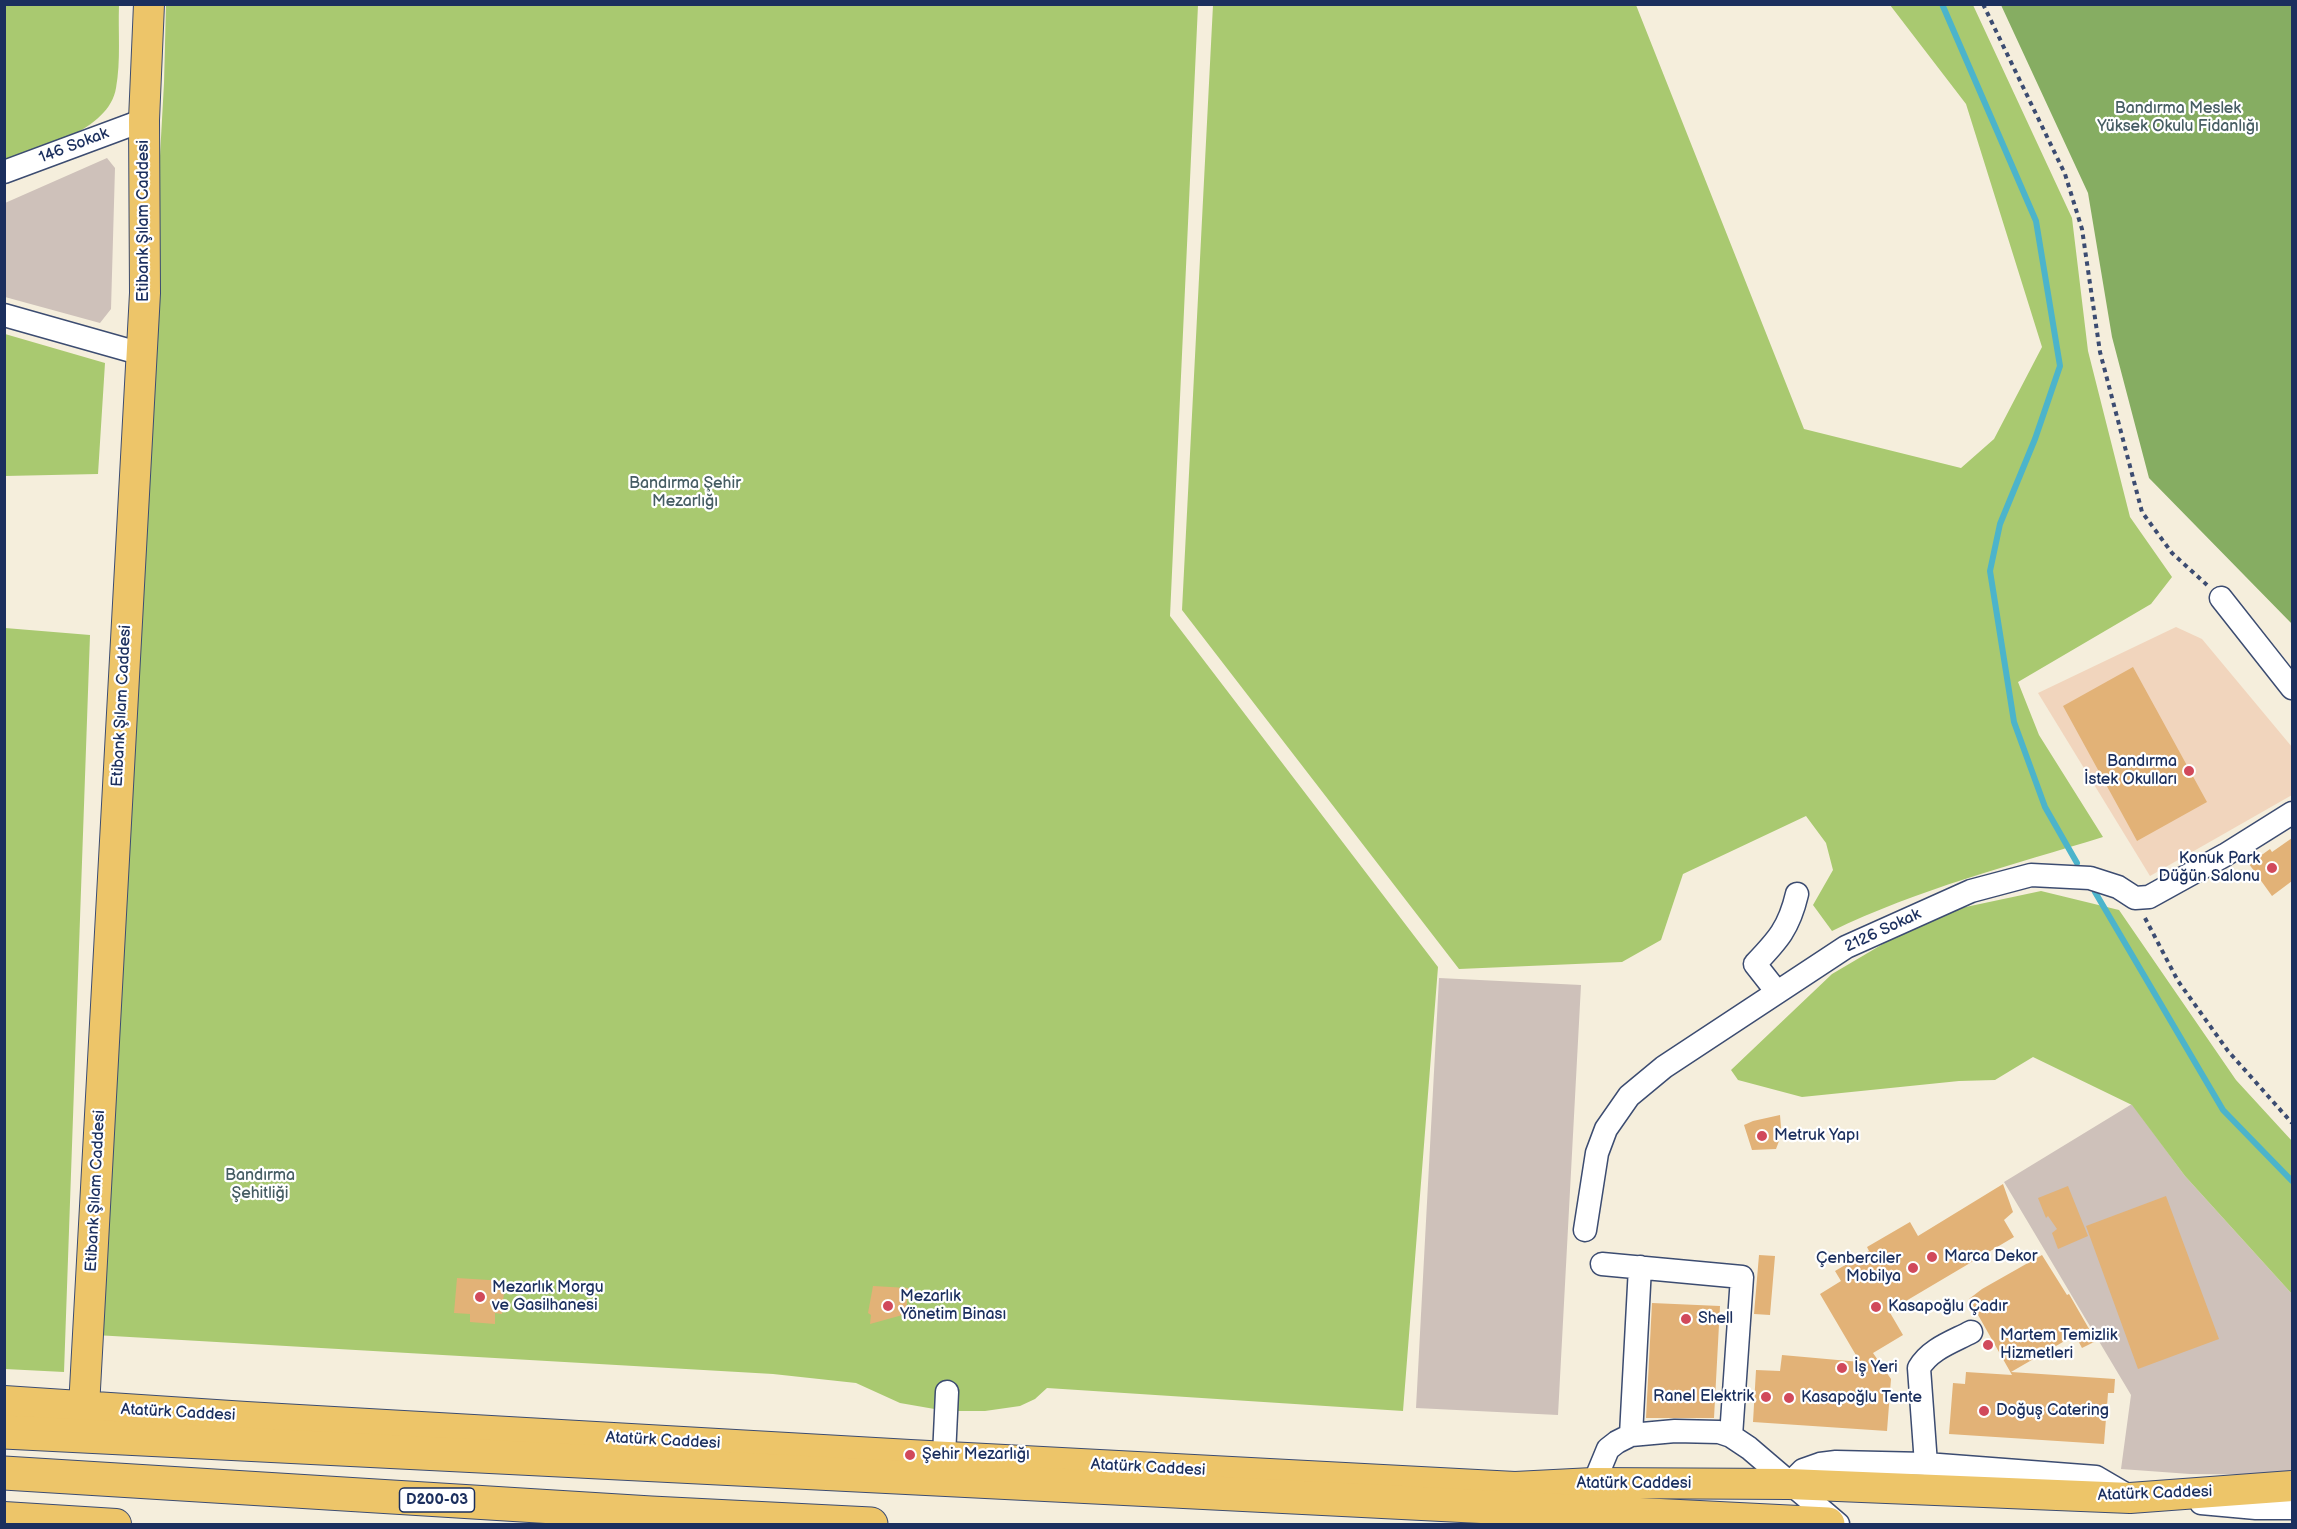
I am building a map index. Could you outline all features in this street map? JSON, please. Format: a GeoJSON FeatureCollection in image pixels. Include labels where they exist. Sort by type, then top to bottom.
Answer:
{"type":"FeatureCollection","features":[{"type":"Feature","properties":{"kind":"highway","name":"Atatürk Caddesi"},"geometry":{"type":"LineString","coordinates":[[4,1432],[1588,1498],[1828,1524]]}},
{"type":"Feature","properties":{"kind":"highway","name":"D200-03"},"geometry":{"type":"LineString","coordinates":[[4,1473],[651,1514],[871,1524]]}},
{"type":"Feature","properties":{"kind":"main road","name":"Etibank Şılam Caddesi"},"geometry":{"type":"LineString","coordinates":[[84,1407],[145,293],[144,120],[149,4]]}},
{"type":"Feature","properties":{"kind":"main road","name":"Atatürk Caddesi"},"geometry":{"type":"LineString","coordinates":[[4,1401],[1515,1487],[1588,1498],[1789,1484],[2130,1498],[2292,1486]]}},
{"type":"Feature","properties":{"kind":"main road"},"geometry":{"type":"LineString","coordinates":[[4,1517],[116,1524]]}},
{"type":"Feature","properties":{"kind":"street","name":"146 Sokak"},"geometry":{"type":"LineString","coordinates":[[4,172],[144,120]]}},
{"type":"Feature","properties":{"kind":"street"},"geometry":{"type":"LineString","coordinates":[[4,315],[142,354]]}},
{"type":"Feature","properties":{"kind":"street"},"geometry":{"type":"LineString","coordinates":[[2221,598],[2292,688]]}},
{"type":"Feature","properties":{"kind":"street"},"geometry":{"type":"LineString","coordinates":[[2135,898],[2149,897],[2160,892],[2292,813]]}},
{"type":"Feature","properties":{"kind":"street","name":"2126 Sokak"},"geometry":{"type":"LineString","coordinates":[[1585,1230],[1597,1153],[1606,1129],[1629,1096],[1664,1067],[1846,947],[1971,891],[2031,875],[2090,878],[2118,887],[2135,898]]}},
{"type":"Feature","properties":{"kind":"street"},"geometry":{"type":"LineString","coordinates":[[1777,992],[1755,964],[1783,934],[1794,910],[1797,894]]}},
{"type":"Feature","properties":{"kind":"street"},"geometry":{"type":"LineString","coordinates":[[1602,1263],[1742,1276],[1731,1436]]}},
{"type":"Feature","properties":{"kind":"street"},"geometry":{"type":"LineString","coordinates":[[1631,1435],[1640,1267]]}},
{"type":"Feature","properties":{"kind":"street"},"geometry":{"type":"LineString","coordinates":[[1926,1464],[1919,1368],[1932,1352],[1971,1332]]}},
{"type":"Feature","properties":{"kind":"street"},"geometry":{"type":"LineString","coordinates":[[944,1456],[947,1392]]}},
{"type":"Feature","properties":{"kind":"street"},"geometry":{"type":"LineString","coordinates":[[1588,1498],[1608,1449],[1617,1442],[1631,1435],[1675,1431],[1719,1432],[1731,1436],[1749,1448],[1838,1524]]}},
{"type":"Feature","properties":{"kind":"street"},"geometry":{"type":"LineString","coordinates":[[1789,1484],[1803,1470],[1828,1463],[1926,1464],[2096,1477],[2130,1498],[2256,1508],[2292,1508]]}},
{"type":"Feature","properties":{"kind":"path"},"geometry":{"type":"LineString","coordinates":[[1983,4],[2065,174],[2072,196],[2082,229],[2100,352],[2142,512],[2172,553],[2221,598]]}},
{"type":"Feature","properties":{"kind":"path"},"geometry":{"type":"LineString","coordinates":[[2135,898],[2178,981],[2228,1051],[2292,1123]]}},
{"type":"Feature","properties":{"kind":"shaded area"},"geometry":{"type":"Polygon","coordinates":[[[107,158],[115,168],[111,309],[100,323],[5,297],[5,203],[107,158]]]}},
{"type":"Feature","properties":{"kind":"shaded area","name":"Bandırma İstek Okulları"},"geometry":{"type":"Polygon","coordinates":[[[2176,627],[2202,639],[2292,747],[2292,795],[2150,876],[2038,693],[2176,627]]]}},
{"type":"Feature","properties":{"kind":"shaded area"},"geometry":{"type":"Polygon","coordinates":[[[1439,978],[1581,985],[1558,1415],[1416,1408],[1439,978]]]}},
{"type":"Feature","properties":{"kind":"shaded area"},"geometry":{"type":"Polygon","coordinates":[[[2132,1104],[2185,1176],[2292,1294],[2292,1475],[2190,1474],[2121,1469],[2131,1395],[2004,1182],[2132,1104]]]}},
{"type":"Feature","properties":{"kind":"green space"},"geometry":{"type":"Polygon","coordinates":[[[4,5],[119,5],[119,46],[116,88],[111,103],[100,116],[87,127],[53,144],[4,161],[4,5]]]}},
{"type":"Feature","properties":{"kind":"green space","name":"Bandırma Şehir Mezarlığı"},"geometry":{"type":"Polygon","coordinates":[[[166,5],[1198,5],[1170,616],[1438,967],[1403,1411],[1047,1388],[1035,1399],[1020,1406],[985,1411],[946,1411],[900,1403],[856,1383],[773,1374],[95,1335],[164,83],[166,5]]]}},
{"type":"Feature","properties":{"kind":"green space"},"geometry":{"type":"Polygon","coordinates":[[[1213,5],[1636,5],[1804,429],[1961,468],[1994,439],[2042,347],[1966,104],[1890,5],[1973,5],[2072,218],[2088,351],[2130,517],[2172,577],[2151,604],[2018,682],[2039,735],[2103,837],[1932,890],[1832,931],[1813,905],[1833,870],[1826,843],[1806,816],[1683,874],[1661,940],[1622,962],[1459,969],[1182,610],[1213,5]]]}},
{"type":"Feature","properties":{"kind":"green space","name":"Bandırma Meslek Yüksek Okulu Fidanlığı"},"geometry":{"type":"Polygon","coordinates":[[[2001,5],[2292,5],[2292,624],[2149,478],[2112,337],[2088,193],[2001,5]]]}},
{"type":"Feature","properties":{"kind":"green space"},"geometry":{"type":"Polygon","coordinates":[[[5,334],[105,363],[98,474],[5,476],[5,334]]]}},
{"type":"Feature","properties":{"kind":"green space"},"geometry":{"type":"Polygon","coordinates":[[[5,628],[90,635],[64,1372],[5,1369],[5,628]]]}},
{"type":"Feature","properties":{"kind":"green space"},"geometry":{"type":"Polygon","coordinates":[[[2041,891],[2119,910],[2236,1080],[2292,1141],[2292,1294],[2185,1176],[2132,1105],[2033,1057],[1995,1080],[1959,1081],[1802,1097],[1738,1080],[1731,1070],[1832,974],[1888,941],[1961,908],[2041,891]]]}},
{"type":"Feature","properties":{"kind":"building","name":"Bandırma İstek Okulları"},"geometry":{"type":"Polygon","coordinates":[[[2133,667],[2207,802],[2137,841],[2063,706],[2133,667]]]}},
{"type":"Feature","properties":{"kind":"building","name":"Konuk Park Düğün Salonu"},"geometry":{"type":"Polygon","coordinates":[[[2292,838],[2292,881],[2272,896],[2249,864],[2270,849],[2272,852],[2292,838]]]}},
{"type":"Feature","properties":{"kind":"building","name":"Metruk Yapı"},"geometry":{"type":"Polygon","coordinates":[[[1780,1115],[1781,1128],[1777,1131],[1779,1141],[1776,1149],[1752,1150],[1744,1125],[1780,1115]]]}},
{"type":"Feature","properties":{"kind":"building"},"geometry":{"type":"Polygon","coordinates":[[[2003,1184],[2013,1212],[2004,1220],[2014,1237],[1889,1311],[1903,1335],[1873,1353],[1891,1379],[1887,1431],[1753,1422],[1756,1370],[1780,1371],[1782,1355],[1860,1362],[1820,1294],[1841,1281],[1835,1271],[1869,1251],[1867,1247],[1910,1222],[1918,1236],[2003,1184]]]}},
{"type":"Feature","properties":{"kind":"building"},"geometry":{"type":"Polygon","coordinates":[[[2068,1186],[2088,1236],[2058,1249],[2052,1233],[2057,1229],[2048,1216],[2046,1218],[2038,1198],[2068,1186]]]}},
{"type":"Feature","properties":{"kind":"building"},"geometry":{"type":"Polygon","coordinates":[[[2166,1196],[2219,1339],[2138,1369],[2086,1226],[2166,1196]]]}},
{"type":"Feature","properties":{"kind":"building"},"geometry":{"type":"Polygon","coordinates":[[[1759,1255],[1775,1256],[1770,1315],[1754,1314],[1759,1255]]]}},
{"type":"Feature","properties":{"kind":"building"},"geometry":{"type":"Polygon","coordinates":[[[2042,1255],[2067,1295],[2069,1294],[2096,1341],[2082,1348],[2075,1335],[2011,1372],[2115,1379],[2114,1393],[2108,1393],[2104,1444],[1949,1434],[1953,1383],[1965,1384],[1966,1372],[2012,1375],[1969,1299],[1982,1289],[2042,1255]]]}},
{"type":"Feature","properties":{"kind":"building","name":"Mezarlık Morgu ve Gasilhanesi"},"geometry":{"type":"Polygon","coordinates":[[[457,1278],[505,1281],[502,1314],[495,1313],[495,1324],[470,1322],[470,1314],[454,1313],[457,1278]]]}},
{"type":"Feature","properties":{"kind":"building","name":"Mezarlık Yönetim Binası"},"geometry":{"type":"Polygon","coordinates":[[[873,1286],[908,1288],[906,1314],[870,1324],[871,1315],[868,1313],[873,1286]]]}},
{"type":"Feature","properties":{"kind":"building"},"geometry":{"type":"Polygon","coordinates":[[[1652,1303],[1720,1306],[1714,1418],[1646,1418],[1652,1303]]]}},
{"type":"Feature","properties":{"kind":"waterway"},"geometry":{"type":"LineString","coordinates":[[1942,4],[2036,221],[2060,366],[2035,439],[2000,524],[1990,571],[2014,722],[2045,807],[2077,863]]}},
{"type":"Feature","properties":{"kind":"waterway"},"geometry":{"type":"LineString","coordinates":[[2095,892],[2223,1110],[2292,1181]]}},
{"type":"Feature","properties":{"kind":"place","name":"Bandırma İstek Okulları"},"geometry":{"type":"Point","coordinates":[2189,771]}},
{"type":"Feature","properties":{"kind":"place","name":"Konuk Park Düğün Salonu"},"geometry":{"type":"Point","coordinates":[2272,868]}},
{"type":"Feature","properties":{"kind":"place","name":"Metruk Yapı"},"geometry":{"type":"Point","coordinates":[1762,1136]}},
{"type":"Feature","properties":{"kind":"place","name":"Marca Dekor"},"geometry":{"type":"Point","coordinates":[1932,1257]}},
{"type":"Feature","properties":{"kind":"place","name":"Çenberciler Mobilya"},"geometry":{"type":"Point","coordinates":[1913,1268]}},
{"type":"Feature","properties":{"kind":"place","name":"Mezarlık Morgu ve Gasilhanesi"},"geometry":{"type":"Point","coordinates":[480,1297]}},
{"type":"Feature","properties":{"kind":"place","name":"Mezarlık Yönetim Binası"},"geometry":{"type":"Point","coordinates":[888,1306]}},
{"type":"Feature","properties":{"kind":"place","name":"Kasapoğlu Çadır"},"geometry":{"type":"Point","coordinates":[1876,1307]}},
{"type":"Feature","properties":{"kind":"place","name":"Shell"},"geometry":{"type":"Point","coordinates":[1686,1319]}},
{"type":"Feature","properties":{"kind":"place","name":"Martem Temizlik Hizmetleri"},"geometry":{"type":"Point","coordinates":[1988,1345]}},
{"type":"Feature","properties":{"kind":"place","name":"İş Yeri"},"geometry":{"type":"Point","coordinates":[1842,1368]}},
{"type":"Feature","properties":{"kind":"place","name":"Ranel Elektrik"},"geometry":{"type":"Point","coordinates":[1766,1397]}},
{"type":"Feature","properties":{"kind":"place","name":"Kasapoğlu Tente"},"geometry":{"type":"Point","coordinates":[1789,1398]}},
{"type":"Feature","properties":{"kind":"place","name":"Doğuş Catering"},"geometry":{"type":"Point","coordinates":[1984,1411]}},
{"type":"Feature","properties":{"kind":"place","name":"Şehir Mezarlığı"},"geometry":{"type":"Point","coordinates":[910,1455]}},
{"type":"Feature","properties":{"kind":"park label","name":"Bandırma Şehitliği"},"geometry":{"type":"Point","coordinates":[260,1185]}}]}
